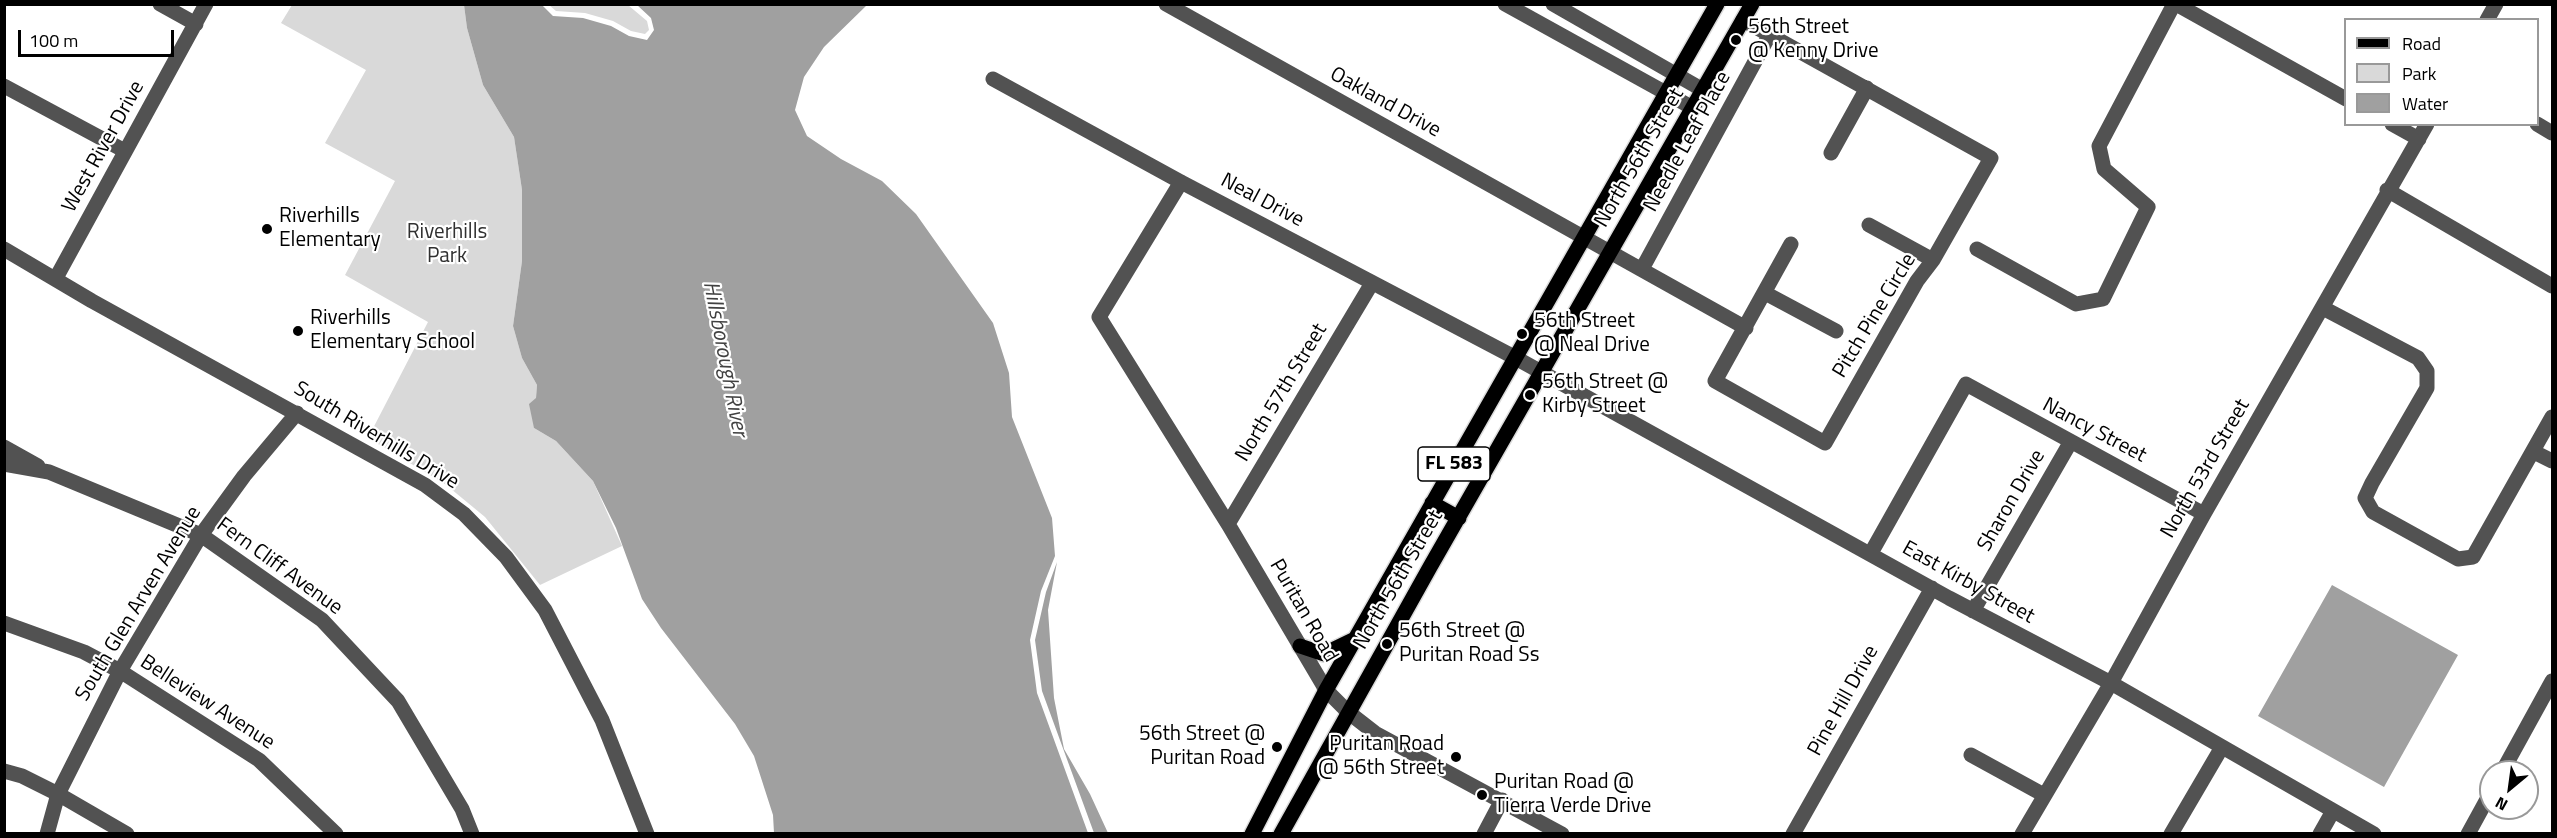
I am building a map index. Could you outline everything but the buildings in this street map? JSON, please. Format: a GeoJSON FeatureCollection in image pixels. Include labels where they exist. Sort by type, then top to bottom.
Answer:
{"type":"FeatureCollection","features":[{"type":"Feature","properties":{"kind":"main road","name":"North 56th Street"},"geometry":{"type":"LineString","coordinates":[[1252,834],[1326,690],[1717,4]]}},
{"type":"Feature","properties":{"kind":"main road","name":"North 56th Street"},"geometry":{"type":"LineString","coordinates":[[1281,834],[1609,252],[1752,4]]}},
{"type":"Feature","properties":{"kind":"main road"},"geometry":{"type":"LineString","coordinates":[[1432,503],[1459,518]]}},
{"type":"Feature","properties":{"kind":"main road"},"geometry":{"type":"LineString","coordinates":[[1300,646],[1324,654],[1355,639]]}},
{"type":"Feature","properties":{"kind":"street"},"geometry":{"type":"LineString","coordinates":[[160,4],[196,24]]}},
{"type":"Feature","properties":{"kind":"street","name":"West River Drive"},"geometry":{"type":"LineString","coordinates":[[56,278],[206,4]]}},
{"type":"Feature","properties":{"kind":"street","name":"Oakland Drive"},"geometry":{"type":"LineString","coordinates":[[1166,4],[1609,252]]}},
{"type":"Feature","properties":{"kind":"street"},"geometry":{"type":"LineString","coordinates":[[1505,4],[1693,108]]}},
{"type":"Feature","properties":{"kind":"street"},"geometry":{"type":"LineString","coordinates":[[1553,4],[1703,90]]}},
{"type":"Feature","properties":{"kind":"street"},"geometry":{"type":"LineString","coordinates":[[1977,249],[2076,304],[2103,299],[2148,207],[2104,169],[2099,146],[2175,4],[2344,98]]}},
{"type":"Feature","properties":{"kind":"street"},"geometry":{"type":"LineString","coordinates":[[2488,18],[2496,4]]}},
{"type":"Feature","properties":{"kind":"street","name":"Pitch Pine Circle"},"geometry":{"type":"LineString","coordinates":[[1743,20],[1991,158],[1933,260],[1917,281],[1825,443],[1715,381],[1746,328]]}},
{"type":"Feature","properties":{"kind":"street","name":"Needle Leaf Place"},"geometry":{"type":"LineString","coordinates":[[1642,269],[1770,34]]}},
{"type":"Feature","properties":{"kind":"street","name":"Neal Drive"},"geometry":{"type":"LineString","coordinates":[[993,79],[1181,182],[1514,357]]}},
{"type":"Feature","properties":{"kind":"street"},"geometry":{"type":"LineString","coordinates":[[4,86],[125,151]]}},
{"type":"Feature","properties":{"kind":"street"},"geometry":{"type":"LineString","coordinates":[[1831,153],[1867,88]]}},
{"type":"Feature","properties":{"kind":"street"},"geometry":{"type":"LineString","coordinates":[[2539,125],[2553,133]]}},
{"type":"Feature","properties":{"kind":"street"},"geometry":{"type":"LineString","coordinates":[[2396,126],[2419,139]]}},
{"type":"Feature","properties":{"kind":"street","name":"North 53rd Street"},"geometry":{"type":"LineString","coordinates":[[2022,834],[2111,683],[2387,190],[2426,126]]}},
{"type":"Feature","properties":{"kind":"street","name":"Puritan Road"},"geometry":{"type":"LineString","coordinates":[[1181,182],[1099,317],[1228,524],[1326,690],[1348,712],[1375,733],[1562,834]]}},
{"type":"Feature","properties":{"kind":"street"},"geometry":{"type":"LineString","coordinates":[[2387,190],[2553,286]]}},
{"type":"Feature","properties":{"kind":"street"},"geometry":{"type":"LineString","coordinates":[[1869,225],[1933,260]]}},
{"type":"Feature","properties":{"kind":"street"},"geometry":{"type":"LineString","coordinates":[[1609,252],[1746,328],[1791,244]]}},
{"type":"Feature","properties":{"kind":"street","name":"South Riverhills Drive"},"geometry":{"type":"LineString","coordinates":[[4,249],[92,301],[425,485],[464,514],[506,557],[545,610],[602,720],[647,834]]}},
{"type":"Feature","properties":{"kind":"street","name":"North 57th Street"},"geometry":{"type":"LineString","coordinates":[[1228,524],[1372,283]]}},
{"type":"Feature","properties":{"kind":"street"},"geometry":{"type":"LineString","coordinates":[[1765,293],[1836,331]]}},
{"type":"Feature","properties":{"kind":"street"},"geometry":{"type":"LineString","coordinates":[[2323,308],[2418,358],[2427,371],[2427,388],[2365,498],[2373,512],[2458,559],[2473,557],[2553,417]]}},
{"type":"Feature","properties":{"kind":"street","name":"East Kirby Street"},"geometry":{"type":"LineString","coordinates":[[1514,357],[1932,588],[2111,683],[2374,834]]}},
{"type":"Feature","properties":{"kind":"street","name":"Nancy Street"},"geometry":{"type":"LineString","coordinates":[[1871,553],[1966,384],[2070,443],[2204,514]]}},
{"type":"Feature","properties":{"kind":"street","name":"South Glen Arven Avenue"},"geometry":{"type":"LineString","coordinates":[[47,834],[58,794],[120,671],[201,535],[244,476],[297,413]]}},
{"type":"Feature","properties":{"kind":"street","name":"Sharon Drive"},"geometry":{"type":"LineString","coordinates":[[1973,610],[2070,443]]}},
{"type":"Feature","properties":{"kind":"street"},"geometry":{"type":"LineString","coordinates":[[4,447],[49,472]]}},
{"type":"Feature","properties":{"kind":"street"},"geometry":{"type":"LineString","coordinates":[[2534,452],[2553,462]]}},
{"type":"Feature","properties":{"kind":"street","name":"Fern Cliff Avenue"},"geometry":{"type":"LineString","coordinates":[[4,464],[49,472],[201,535],[322,620],[398,701],[462,809],[472,834]]}},
{"type":"Feature","properties":{"kind":"street","name":"Pine Hill Drive"},"geometry":{"type":"LineString","coordinates":[[1793,834],[1932,588]]}},
{"type":"Feature","properties":{"kind":"street","name":"Belleview Avenue"},"geometry":{"type":"LineString","coordinates":[[4,623],[84,652],[120,671],[259,760],[336,834]]}},
{"type":"Feature","properties":{"kind":"street"},"geometry":{"type":"LineString","coordinates":[[2509,760],[2553,681]]}},
{"type":"Feature","properties":{"kind":"street"},"geometry":{"type":"LineString","coordinates":[[2171,834],[2222,747]]}},
{"type":"Feature","properties":{"kind":"street"},"geometry":{"type":"LineString","coordinates":[[1971,755],[2044,795]]}},
{"type":"Feature","properties":{"kind":"street"},"geometry":{"type":"LineString","coordinates":[[4,771],[22,776],[58,794],[127,834]]}},
{"type":"Feature","properties":{"kind":"street"},"geometry":{"type":"LineString","coordinates":[[1484,834],[1502,800]]}},
{"type":"Feature","properties":{"kind":"street"},"geometry":{"type":"LineString","coordinates":[[2320,834],[2333,811]]}},
{"type":"Feature","properties":{"kind":"street"},"geometry":{"type":"LineString","coordinates":[[2468,834],[2479,814]]}},
{"type":"Feature","properties":{"kind":"green space","name":"Riverhills Park"},"geometry":{"type":"Polygon","coordinates":[[[292,5],[464,5],[467,28],[483,85],[514,137],[522,190],[522,261],[513,326],[522,358],[537,385],[534,428],[556,441],[593,481],[622,546],[540,585],[485,517],[445,484],[368,438],[428,322],[345,275],[395,181],[325,143],[366,70],[281,23],[292,5]]]}},
{"type":"Feature","properties":{"kind":"green space"},"geometry":{"type":"Polygon","coordinates":[[[549,5],[628,5],[647,21],[649,30],[645,34],[631,31],[613,21],[585,13],[556,11],[549,5]]]}},
{"type":"Feature","properties":{"kind":"water","name":"Hillsborough River"},"geometry":{"type":"Polygon","coordinates":[[[464,5],[542,5],[553,16],[583,18],[611,26],[629,36],[647,40],[654,30],[651,18],[637,5],[867,5],[824,47],[804,77],[795,110],[807,136],[841,159],[882,181],[916,214],[993,323],[1009,373],[1012,417],[1052,518],[1055,556],[1041,591],[1030,640],[1037,693],[1088,833],[774,833],[773,815],[754,756],[735,724],[661,628],[642,599],[616,528],[593,481],[556,441],[534,428],[529,404],[536,398],[537,385],[522,358],[513,326],[522,261],[522,190],[514,137],[483,85],[467,28],[464,5]]]}},
{"type":"Feature","properties":{"kind":"water"},"geometry":{"type":"Polygon","coordinates":[[[1057,562],[1048,610],[1054,698],[1064,749],[1090,794],[1108,833],[1094,833],[1042,691],[1035,640],[1046,592],[1057,562]]]}},
{"type":"Feature","properties":{"kind":"water"},"geometry":{"type":"Polygon","coordinates":[[[2332,585],[2458,655],[2384,787],[2258,716],[2332,585]]]}},
{"type":"Feature","properties":{"kind":"place","name":"56th Street @ Kenny Drive"},"geometry":{"type":"Point","coordinates":[1736,40]}},
{"type":"Feature","properties":{"kind":"place","name":"Riverhills Elementary"},"geometry":{"type":"Point","coordinates":[267,229]}},
{"type":"Feature","properties":{"kind":"place","name":"Riverhills Elementary School"},"geometry":{"type":"Point","coordinates":[298,331]}},
{"type":"Feature","properties":{"kind":"place","name":"56th Street @ Neal Drive"},"geometry":{"type":"Point","coordinates":[1522,334]}},
{"type":"Feature","properties":{"kind":"place","name":"56th Street @ Kirby Street"},"geometry":{"type":"Point","coordinates":[1530,395]}},
{"type":"Feature","properties":{"kind":"place","name":"56th Street @ Puritan Road Ss"},"geometry":{"type":"Point","coordinates":[1387,644]}},
{"type":"Feature","properties":{"kind":"place","name":"56th Street @ Puritan Road"},"geometry":{"type":"Point","coordinates":[1277,747]}},
{"type":"Feature","properties":{"kind":"place","name":"Puritan Road @ 56th Street"},"geometry":{"type":"Point","coordinates":[1456,757]}},
{"type":"Feature","properties":{"kind":"place","name":"Puritan Road @ Tierra Verde Drive"},"geometry":{"type":"Point","coordinates":[1482,795]}}]}
